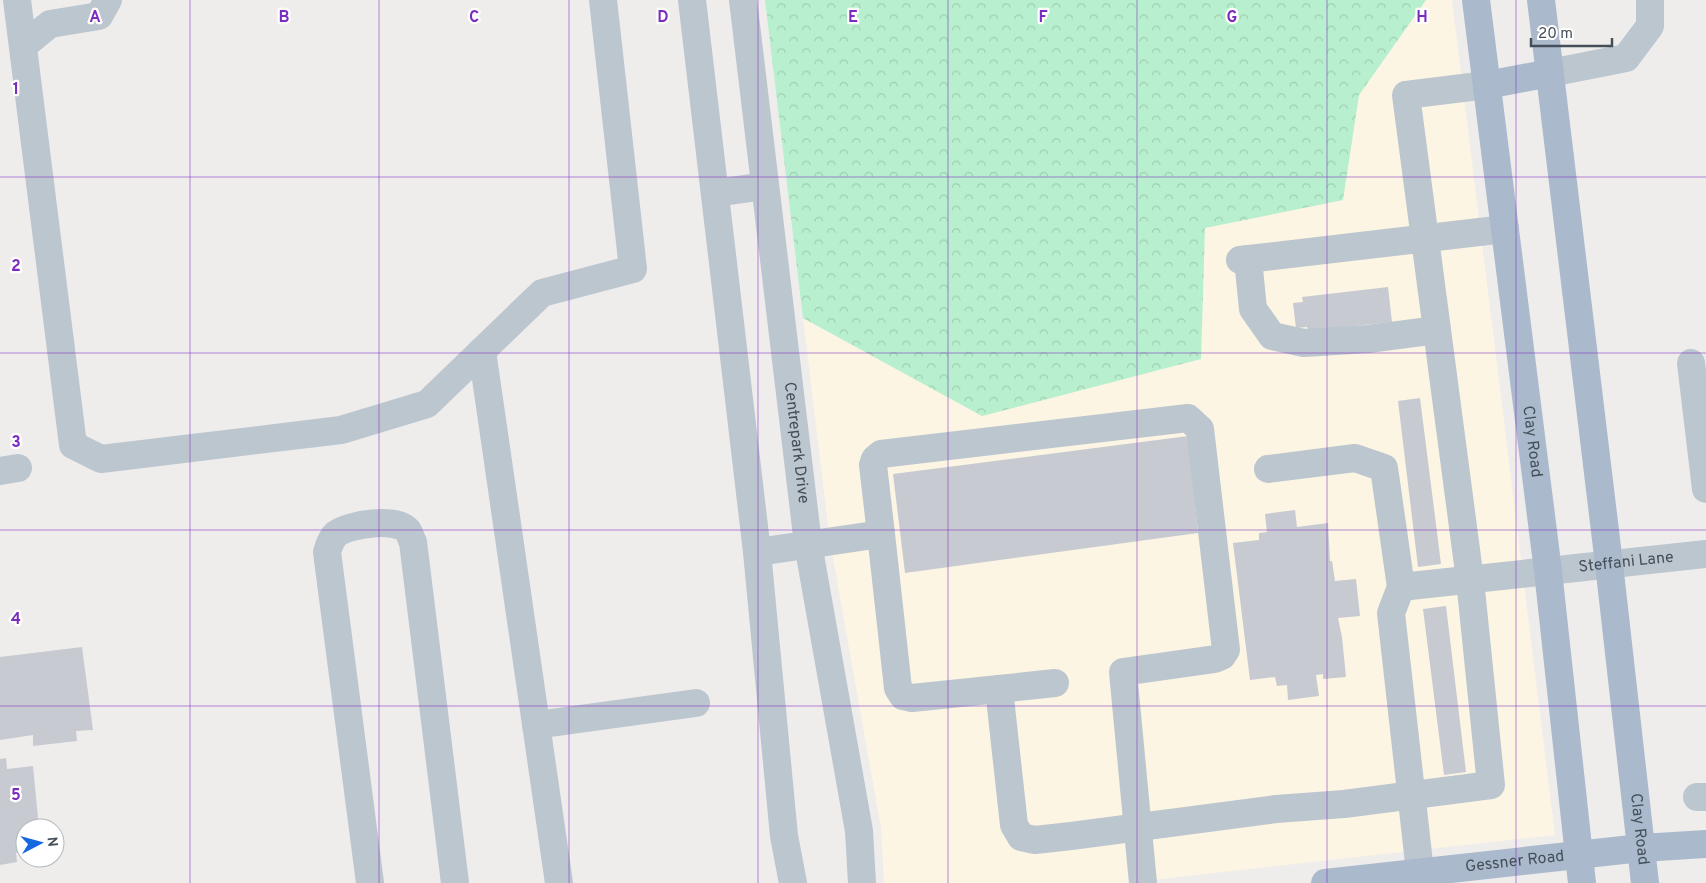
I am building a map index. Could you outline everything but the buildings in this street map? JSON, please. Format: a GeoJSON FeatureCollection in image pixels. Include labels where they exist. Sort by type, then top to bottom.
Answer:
{"type":"FeatureCollection","features":[{"type":"Feature","properties":{"kind":"main road","name":"Clay Road"},"geometry":{"type":"LineString","coordinates":[[1476,0],[1548,571],[1582,883]]}},
{"type":"Feature","properties":{"kind":"main road","name":"Clay Road"},"geometry":{"type":"LineString","coordinates":[[1541,0],[1609,564],[1645,883]]}},
{"type":"Feature","properties":{"kind":"main road"},"geometry":{"type":"LineString","coordinates":[[1487,85],[1550,73]]}},
{"type":"Feature","properties":{"kind":"main road","name":"Gessner Road"},"geometry":{"type":"LineString","coordinates":[[1325,883],[1641,848],[1706,844]]}},
{"type":"Feature","properties":{"kind":"street"},"geometry":{"type":"LineString","coordinates":[[17,0],[73,445],[101,459],[341,430],[427,404],[542,293],[633,269],[603,0]]}},
{"type":"Feature","properties":{"kind":"street"},"geometry":{"type":"LineString","coordinates":[[23,46],[50,24],[99,16],[108,0]]}},
{"type":"Feature","properties":{"kind":"street"},"geometry":{"type":"LineString","coordinates":[[692,0],[757,552],[784,836],[793,883]]}},
{"type":"Feature","properties":{"kind":"street","name":"Centrepark Drive"},"geometry":{"type":"LineString","coordinates":[[743,0],[808,544],[859,831],[862,883]]}},
{"type":"Feature","properties":{"kind":"street"},"geometry":{"type":"LineString","coordinates":[[1550,73],[1626,58],[1650,26],[1650,0]]}},
{"type":"Feature","properties":{"kind":"street"},"geometry":{"type":"LineString","coordinates":[[999,689],[1014,825],[1021,837],[1035,840],[1276,809],[1412,796],[1491,785],[1470,580],[1406,96],[1487,85]]}},
{"type":"Feature","properties":{"kind":"street"},"geometry":{"type":"LineString","coordinates":[[714,193],[765,186]]}},
{"type":"Feature","properties":{"kind":"street"},"geometry":{"type":"LineString","coordinates":[[1437,330],[1368,339],[1304,343],[1272,336],[1253,309],[1244,260],[1505,230]]}},
{"type":"Feature","properties":{"kind":"street"},"geometry":{"type":"LineString","coordinates":[[482,351],[559,883]]}},
{"type":"Feature","properties":{"kind":"street"},"geometry":{"type":"LineString","coordinates":[[1691,362],[1706,488]]}},
{"type":"Feature","properties":{"kind":"street"},"geometry":{"type":"LineString","coordinates":[[1055,683],[912,698],[903,696],[898,688],[873,465],[875,459],[881,454],[1188,418],[1200,429],[1226,650],[1215,659],[1123,672],[1144,883]]}},
{"type":"Feature","properties":{"kind":"street"},"geometry":{"type":"LineString","coordinates":[[1268,469],[1355,458],[1384,468],[1401,587],[1391,613],[1420,872]]}},
{"type":"Feature","properties":{"kind":"street"},"geometry":{"type":"LineString","coordinates":[[370,883],[327,552],[330,541],[337,533],[349,528],[381,522],[396,523],[408,531],[413,542],[455,883]]}},
{"type":"Feature","properties":{"kind":"street"},"geometry":{"type":"LineString","coordinates":[[757,552],[881,534]]}},
{"type":"Feature","properties":{"kind":"street","name":"Steffani Lane"},"geometry":{"type":"LineString","coordinates":[[1401,587],[1706,554]]}},
{"type":"Feature","properties":{"kind":"street"},"geometry":{"type":"LineString","coordinates":[[536,725],[696,703]]}},
{"type":"Feature","properties":{"kind":"shaded area"},"geometry":{"type":"Polygon","coordinates":[[[1426,0],[1452,0],[1555,835],[1125,883],[884,883],[881,828],[830,541],[803,318],[982,416],[1205,228],[1342,200],[1359,95],[1426,0]]]}},
{"type":"Feature","properties":{"kind":"green space"},"geometry":{"type":"Polygon","coordinates":[[[765,0],[1426,0],[1359,95],[1343,200],[1205,228],[1201,359],[982,416],[803,318],[765,0]]]}}]}
